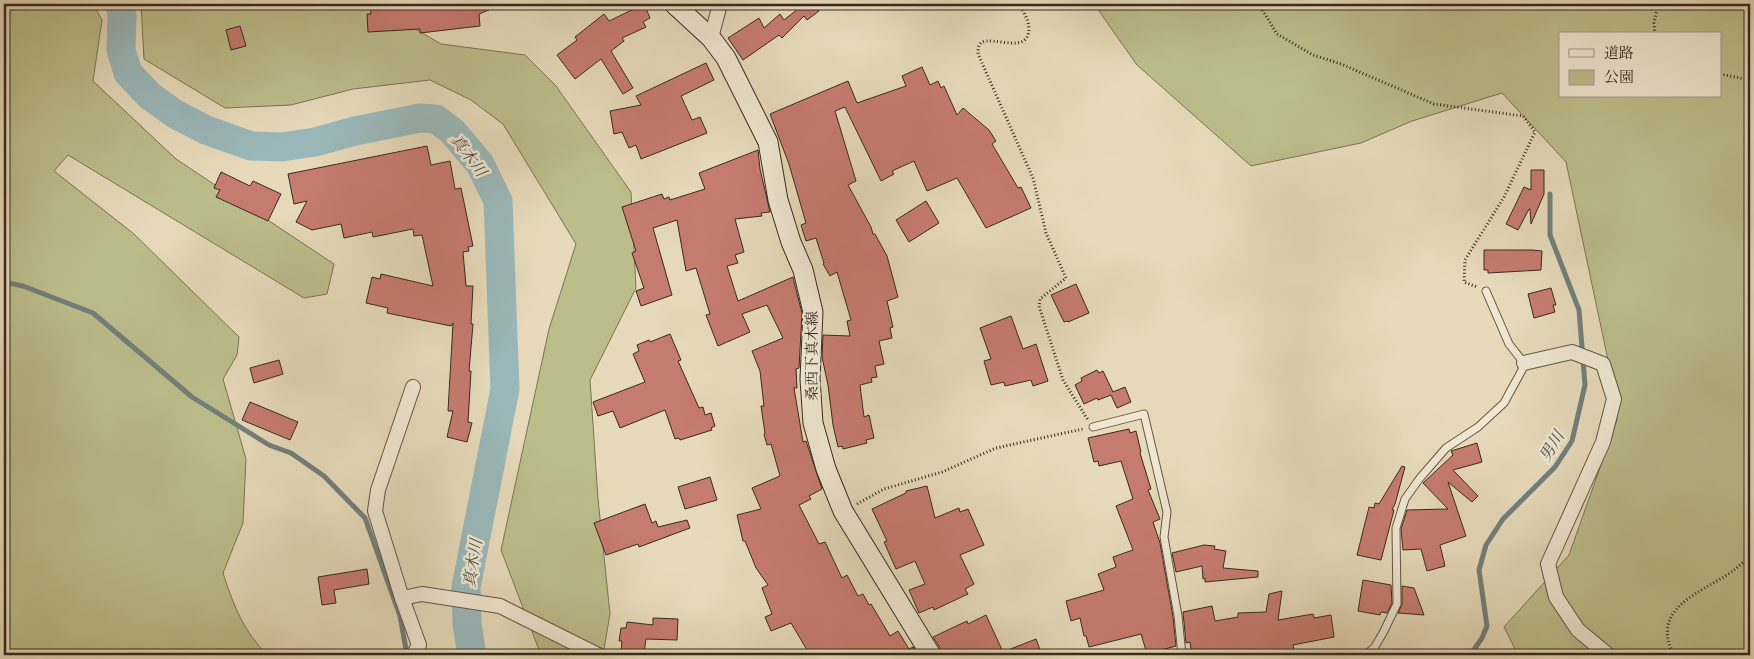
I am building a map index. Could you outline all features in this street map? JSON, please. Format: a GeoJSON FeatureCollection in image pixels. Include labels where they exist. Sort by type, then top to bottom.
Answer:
{"type":"FeatureCollection","features":[{"type":"Feature","properties":{"kind":"main road","name":"桑西下真木線"},"geometry":{"type":"LineString","coordinates":[[674,4],[711,38],[726,58],[768,142],[778,200],[791,242],[804,270],[813,312],[810,379],[813,423],[826,468],[843,511],[931,655]]}},
{"type":"Feature","properties":{"kind":"street"},"geometry":{"type":"LineString","coordinates":[[711,38],[720,4]]}},
{"type":"Feature","properties":{"kind":"street"},"geometry":{"type":"LineString","coordinates":[[1524,363],[1572,352],[1603,364],[1614,399],[1603,442],[1548,564],[1556,597],[1578,630],[1608,655]]}},
{"type":"Feature","properties":{"kind":"street"},"geometry":{"type":"LineString","coordinates":[[413,386],[378,490],[375,511],[418,645],[413,655]]}},
{"type":"Feature","properties":{"kind":"street"},"geometry":{"type":"LineString","coordinates":[[402,598],[422,594],[500,606],[598,655]]}},
{"type":"Feature","properties":{"kind":"lane"},"geometry":{"type":"LineString","coordinates":[[1365,655],[1374,648],[1383,634],[1397,604],[1396,528],[1406,499],[1420,478],[1446,448],[1478,427],[1504,403],[1522,370],[1524,363],[1509,344],[1486,291]]}},
{"type":"Feature","properties":{"kind":"lane"},"geometry":{"type":"LineString","coordinates":[[1093,427],[1144,414],[1167,512],[1164,537],[1178,616],[1182,655]]}},
{"type":"Feature","properties":{"kind":"path"},"geometry":{"type":"LineString","coordinates":[[843,511],[884,489],[942,472],[996,448],[1093,427],[1063,380],[1040,306],[1040,299],[1066,278],[1046,233],[1033,178],[978,54],[979,45],[982,42],[989,40],[1016,44],[1025,39],[1028,22],[1019,4]]}},
{"type":"Feature","properties":{"kind":"path"},"geometry":{"type":"LineString","coordinates":[[1258,4],[1278,34],[1313,55],[1341,64],[1434,104],[1523,116],[1535,132],[1504,197],[1465,260],[1464,282],[1486,291]]}},
{"type":"Feature","properties":{"kind":"path"},"geometry":{"type":"LineString","coordinates":[[1655,32],[1654,23],[1658,4]]}},
{"type":"Feature","properties":{"kind":"path"},"geometry":{"type":"LineString","coordinates":[[1722,74],[1750,80]]}},
{"type":"Feature","properties":{"kind":"path"},"geometry":{"type":"LineString","coordinates":[[1674,655],[1670,648],[1667,627],[1677,607],[1685,599],[1728,575],[1750,555]]}},
{"type":"Feature","properties":{"kind":"green space"},"geometry":{"type":"Polygon","coordinates":[[[4,4],[93,4],[102,20],[93,81],[176,159],[334,264],[327,294],[304,298],[68,155],[54,171],[134,234],[239,337],[237,355],[223,379],[246,459],[243,523],[223,573],[246,628],[268,655],[4,655],[4,4]]]}},
{"type":"Feature","properties":{"kind":"green space"},"geometry":{"type":"Polygon","coordinates":[[[141,4],[373,4],[441,44],[525,55],[556,86],[631,192],[636,288],[590,380],[598,499],[610,614],[603,655],[541,655],[501,550],[549,329],[576,244],[503,124],[471,100],[430,80],[353,89],[291,105],[225,108],[144,59],[141,4]]]}},
{"type":"Feature","properties":{"kind":"green space"},"geometry":{"type":"Polygon","coordinates":[[[1094,4],[1750,4],[1750,655],[1518,655],[1504,627],[1569,555],[1617,420],[1608,360],[1566,162],[1502,93],[1412,121],[1361,143],[1251,166],[1137,65],[1094,4]]]}},
{"type":"Feature","properties":{"kind":"building"},"geometry":{"type":"Polygon","coordinates":[[[370,4],[439,4],[439,9],[473,4],[503,4],[479,14],[480,26],[420,33],[420,29],[368,32],[367,14],[371,14],[370,4]]]}},
{"type":"Feature","properties":{"kind":"building"},"geometry":{"type":"Polygon","coordinates":[[[644,4],[650,18],[643,22],[646,27],[622,38],[624,41],[611,51],[633,88],[623,94],[601,59],[575,79],[557,55],[577,40],[575,37],[604,14],[609,21],[644,4]]]}},
{"type":"Feature","properties":{"kind":"building"},"geometry":{"type":"Polygon","coordinates":[[[794,4],[813,4],[819,11],[807,20],[804,16],[782,38],[779,35],[743,60],[728,38],[759,18],[764,28],[780,14],[784,20],[798,9],[794,4]]]}},
{"type":"Feature","properties":{"kind":"building"},"geometry":{"type":"Polygon","coordinates":[[[240,26],[246,46],[231,50],[226,30],[240,26]]]}},
{"type":"Feature","properties":{"kind":"building"},"geometry":{"type":"Polygon","coordinates":[[[706,63],[714,80],[681,96],[692,120],[700,117],[707,133],[641,159],[636,145],[629,148],[622,132],[614,134],[610,111],[641,105],[636,96],[706,63]]]}},
{"type":"Feature","properties":{"kind":"building"},"geometry":{"type":"Polygon","coordinates":[[[922,67],[930,85],[938,81],[941,88],[944,86],[957,115],[963,108],[989,130],[996,141],[992,144],[1018,188],[1021,187],[1031,208],[986,228],[957,178],[927,191],[914,161],[892,171],[894,174],[881,181],[845,107],[835,111],[856,181],[848,185],[873,234],[875,234],[887,256],[898,297],[887,301],[893,327],[890,328],[892,338],[879,341],[884,364],[875,366],[877,377],[871,378],[872,382],[860,385],[864,417],[869,415],[874,438],[866,440],[867,443],[843,449],[842,446],[838,447],[833,425],[822,357],[823,335],[850,336],[847,321],[851,320],[837,272],[830,276],[823,264],[816,238],[806,241],[801,225],[806,223],[789,164],[770,114],[848,81],[857,103],[906,86],[902,76],[922,67]]]}},
{"type":"Feature","properties":{"kind":"building"},"geometry":{"type":"Polygon","coordinates":[[[427,146],[431,165],[450,161],[455,189],[461,188],[473,246],[468,247],[469,251],[463,252],[466,286],[473,286],[468,422],[472,423],[467,442],[447,437],[453,411],[448,411],[453,323],[451,326],[387,313],[388,308],[366,303],[372,277],[380,279],[381,274],[433,286],[422,235],[414,236],[413,229],[373,237],[372,232],[344,238],[341,224],[312,230],[296,222],[307,201],[294,204],[288,174],[427,146]]]}},
{"type":"Feature","properties":{"kind":"building"},"geometry":{"type":"Polygon","coordinates":[[[758,150],[760,169],[770,212],[761,213],[762,216],[735,219],[744,252],[735,255],[738,263],[727,266],[738,301],[793,277],[802,313],[799,368],[796,369],[797,388],[794,388],[803,442],[806,441],[822,489],[809,496],[811,499],[799,505],[819,544],[825,542],[842,578],[847,575],[858,596],[863,594],[890,636],[898,631],[909,649],[913,647],[918,655],[810,655],[791,623],[771,631],[765,617],[772,614],[762,588],[768,585],[756,568],[745,541],[743,541],[737,515],[761,509],[752,488],[780,476],[771,444],[767,445],[764,434],[761,406],[764,406],[760,371],[752,351],[783,338],[767,305],[742,314],[750,332],[718,346],[706,315],[710,314],[696,268],[686,271],[677,220],[653,228],[672,295],[641,306],[636,291],[644,288],[632,253],[636,251],[622,207],[662,194],[664,199],[669,197],[670,200],[705,189],[699,173],[758,150]]]}},
{"type":"Feature","properties":{"kind":"building"},"geometry":{"type":"Polygon","coordinates":[[[1531,170],[1544,170],[1544,194],[1531,224],[1529,209],[1518,230],[1506,224],[1524,187],[1531,190],[1531,170]]]}},
{"type":"Feature","properties":{"kind":"building"},"geometry":{"type":"Polygon","coordinates":[[[221,172],[250,186],[253,181],[281,194],[268,221],[216,197],[220,190],[214,188],[221,172]]]}},
{"type":"Feature","properties":{"kind":"building"},"geometry":{"type":"Polygon","coordinates":[[[926,201],[939,223],[909,242],[896,220],[926,201]]]}},
{"type":"Feature","properties":{"kind":"building"},"geometry":{"type":"Polygon","coordinates":[[[1484,250],[1542,251],[1541,270],[1488,273],[1488,270],[1484,270],[1484,250]]]}},
{"type":"Feature","properties":{"kind":"building"},"geometry":{"type":"Polygon","coordinates":[[[1076,284],[1089,313],[1064,322],[1051,295],[1076,284]]]}},
{"type":"Feature","properties":{"kind":"building"},"geometry":{"type":"Polygon","coordinates":[[[1551,288],[1556,305],[1553,305],[1555,312],[1534,318],[1528,294],[1551,288]]]}},
{"type":"Feature","properties":{"kind":"building"},"geometry":{"type":"Polygon","coordinates":[[[1011,316],[1023,349],[1036,344],[1048,381],[1033,386],[1031,380],[1005,386],[1004,382],[991,385],[984,361],[991,359],[980,328],[1011,316]]]}},
{"type":"Feature","properties":{"kind":"building"},"geometry":{"type":"Polygon","coordinates":[[[670,334],[681,360],[678,361],[699,408],[703,407],[705,415],[711,413],[715,426],[711,428],[712,430],[680,440],[679,438],[675,439],[665,410],[620,428],[613,411],[598,416],[593,402],[645,382],[633,354],[639,351],[637,345],[670,334]]]}},
{"type":"Feature","properties":{"kind":"building"},"geometry":{"type":"Polygon","coordinates":[[[279,360],[283,374],[254,383],[250,368],[279,360]]]}},
{"type":"Feature","properties":{"kind":"building"},"geometry":{"type":"Polygon","coordinates":[[[1097,370],[1099,373],[1103,371],[1113,392],[1125,387],[1131,402],[1117,408],[1111,395],[1098,400],[1097,398],[1084,404],[1075,385],[1082,381],[1081,378],[1097,370]]]}},
{"type":"Feature","properties":{"kind":"building"},"geometry":{"type":"Polygon","coordinates":[[[250,402],[298,422],[290,440],[242,420],[250,402]]]}},
{"type":"Feature","properties":{"kind":"building"},"geometry":{"type":"Polygon","coordinates":[[[1129,429],[1130,433],[1136,431],[1140,453],[1151,489],[1148,490],[1160,519],[1153,522],[1160,543],[1176,646],[1147,654],[1141,634],[1089,647],[1086,636],[1084,636],[1080,618],[1071,621],[1066,601],[1104,590],[1098,574],[1116,567],[1113,557],[1133,550],[1116,506],[1133,499],[1121,461],[1099,466],[1098,461],[1094,462],[1088,438],[1129,429]]]}},
{"type":"Feature","properties":{"kind":"building"},"geometry":{"type":"Polygon","coordinates":[[[1477,443],[1482,462],[1453,470],[1478,496],[1472,502],[1448,482],[1466,536],[1440,545],[1445,566],[1427,571],[1421,549],[1403,550],[1401,529],[1407,510],[1448,509],[1423,483],[1453,455],[1451,451],[1477,443]]]}},
{"type":"Feature","properties":{"kind":"building"},"geometry":{"type":"Polygon","coordinates":[[[1402,466],[1405,467],[1392,510],[1394,510],[1381,560],[1357,555],[1369,507],[1374,508],[1375,503],[1379,504],[1402,466]]]}},
{"type":"Feature","properties":{"kind":"building"},"geometry":{"type":"Polygon","coordinates":[[[710,477],[717,500],[685,509],[678,487],[710,477]]]}},
{"type":"Feature","properties":{"kind":"building"},"geometry":{"type":"Polygon","coordinates":[[[927,486],[935,518],[959,508],[960,512],[968,509],[984,545],[960,555],[974,584],[965,589],[968,594],[934,610],[933,607],[919,613],[909,590],[925,584],[915,561],[896,569],[884,542],[887,541],[872,509],[906,493],[906,491],[927,486]]]}},
{"type":"Feature","properties":{"kind":"building"},"geometry":{"type":"Polygon","coordinates":[[[645,504],[652,523],[656,521],[658,527],[687,520],[690,528],[639,547],[638,544],[606,555],[594,523],[645,504]]]}},
{"type":"Feature","properties":{"kind":"building"},"geometry":{"type":"Polygon","coordinates":[[[1204,545],[1215,546],[1214,549],[1226,551],[1223,568],[1258,571],[1258,577],[1205,582],[1202,566],[1176,572],[1172,553],[1204,545]]]}},
{"type":"Feature","properties":{"kind":"building"},"geometry":{"type":"Polygon","coordinates":[[[367,569],[369,584],[334,590],[336,603],[322,605],[318,577],[367,569]]]}},
{"type":"Feature","properties":{"kind":"building"},"geometry":{"type":"Polygon","coordinates":[[[1363,580],[1391,585],[1392,603],[1387,613],[1381,612],[1380,615],[1358,611],[1363,580]]]}},
{"type":"Feature","properties":{"kind":"building"},"geometry":{"type":"Polygon","coordinates":[[[1402,586],[1414,588],[1424,615],[1398,613],[1402,604],[1402,586]]]}},
{"type":"Feature","properties":{"kind":"building"},"geometry":{"type":"Polygon","coordinates":[[[1282,591],[1278,620],[1313,614],[1314,618],[1331,615],[1334,637],[1293,645],[1295,655],[1192,655],[1190,642],[1186,643],[1183,612],[1212,606],[1215,621],[1238,617],[1238,613],[1266,612],[1269,594],[1282,591]]]}},
{"type":"Feature","properties":{"kind":"building"},"geometry":{"type":"Polygon","coordinates":[[[986,615],[1003,652],[1036,639],[1042,655],[942,655],[941,649],[933,637],[967,621],[968,624],[986,615]]]}},
{"type":"Feature","properties":{"kind":"building"},"geometry":{"type":"Polygon","coordinates":[[[653,618],[678,619],[677,640],[646,639],[644,653],[621,651],[622,641],[619,641],[621,628],[626,628],[627,622],[653,625],[653,618]]]}},
{"type":"Feature","properties":{"kind":"waterway","name":"真木川"},"geometry":{"type":"LineString","coordinates":[[120,4],[122,17],[121,50],[128,73],[150,96],[175,114],[206,130],[251,146],[282,147],[315,142],[355,131],[420,118],[436,119],[452,131],[480,164],[498,201],[505,389],[466,587],[467,624],[472,655]]}},
{"type":"Feature","properties":{"kind":"waterway","name":"男川"},"geometry":{"type":"LineString","coordinates":[[1468,655],[1482,638],[1487,626],[1479,570],[1486,545],[1503,519],[1555,467],[1572,441],[1585,385],[1579,310],[1550,235],[1550,194]]}},
{"type":"Feature","properties":{"kind":"waterway"},"geometry":{"type":"LineString","coordinates":[[4,282],[23,286],[93,313],[192,397],[269,445],[291,453],[324,476],[365,518],[400,616],[407,655]]}}]}
